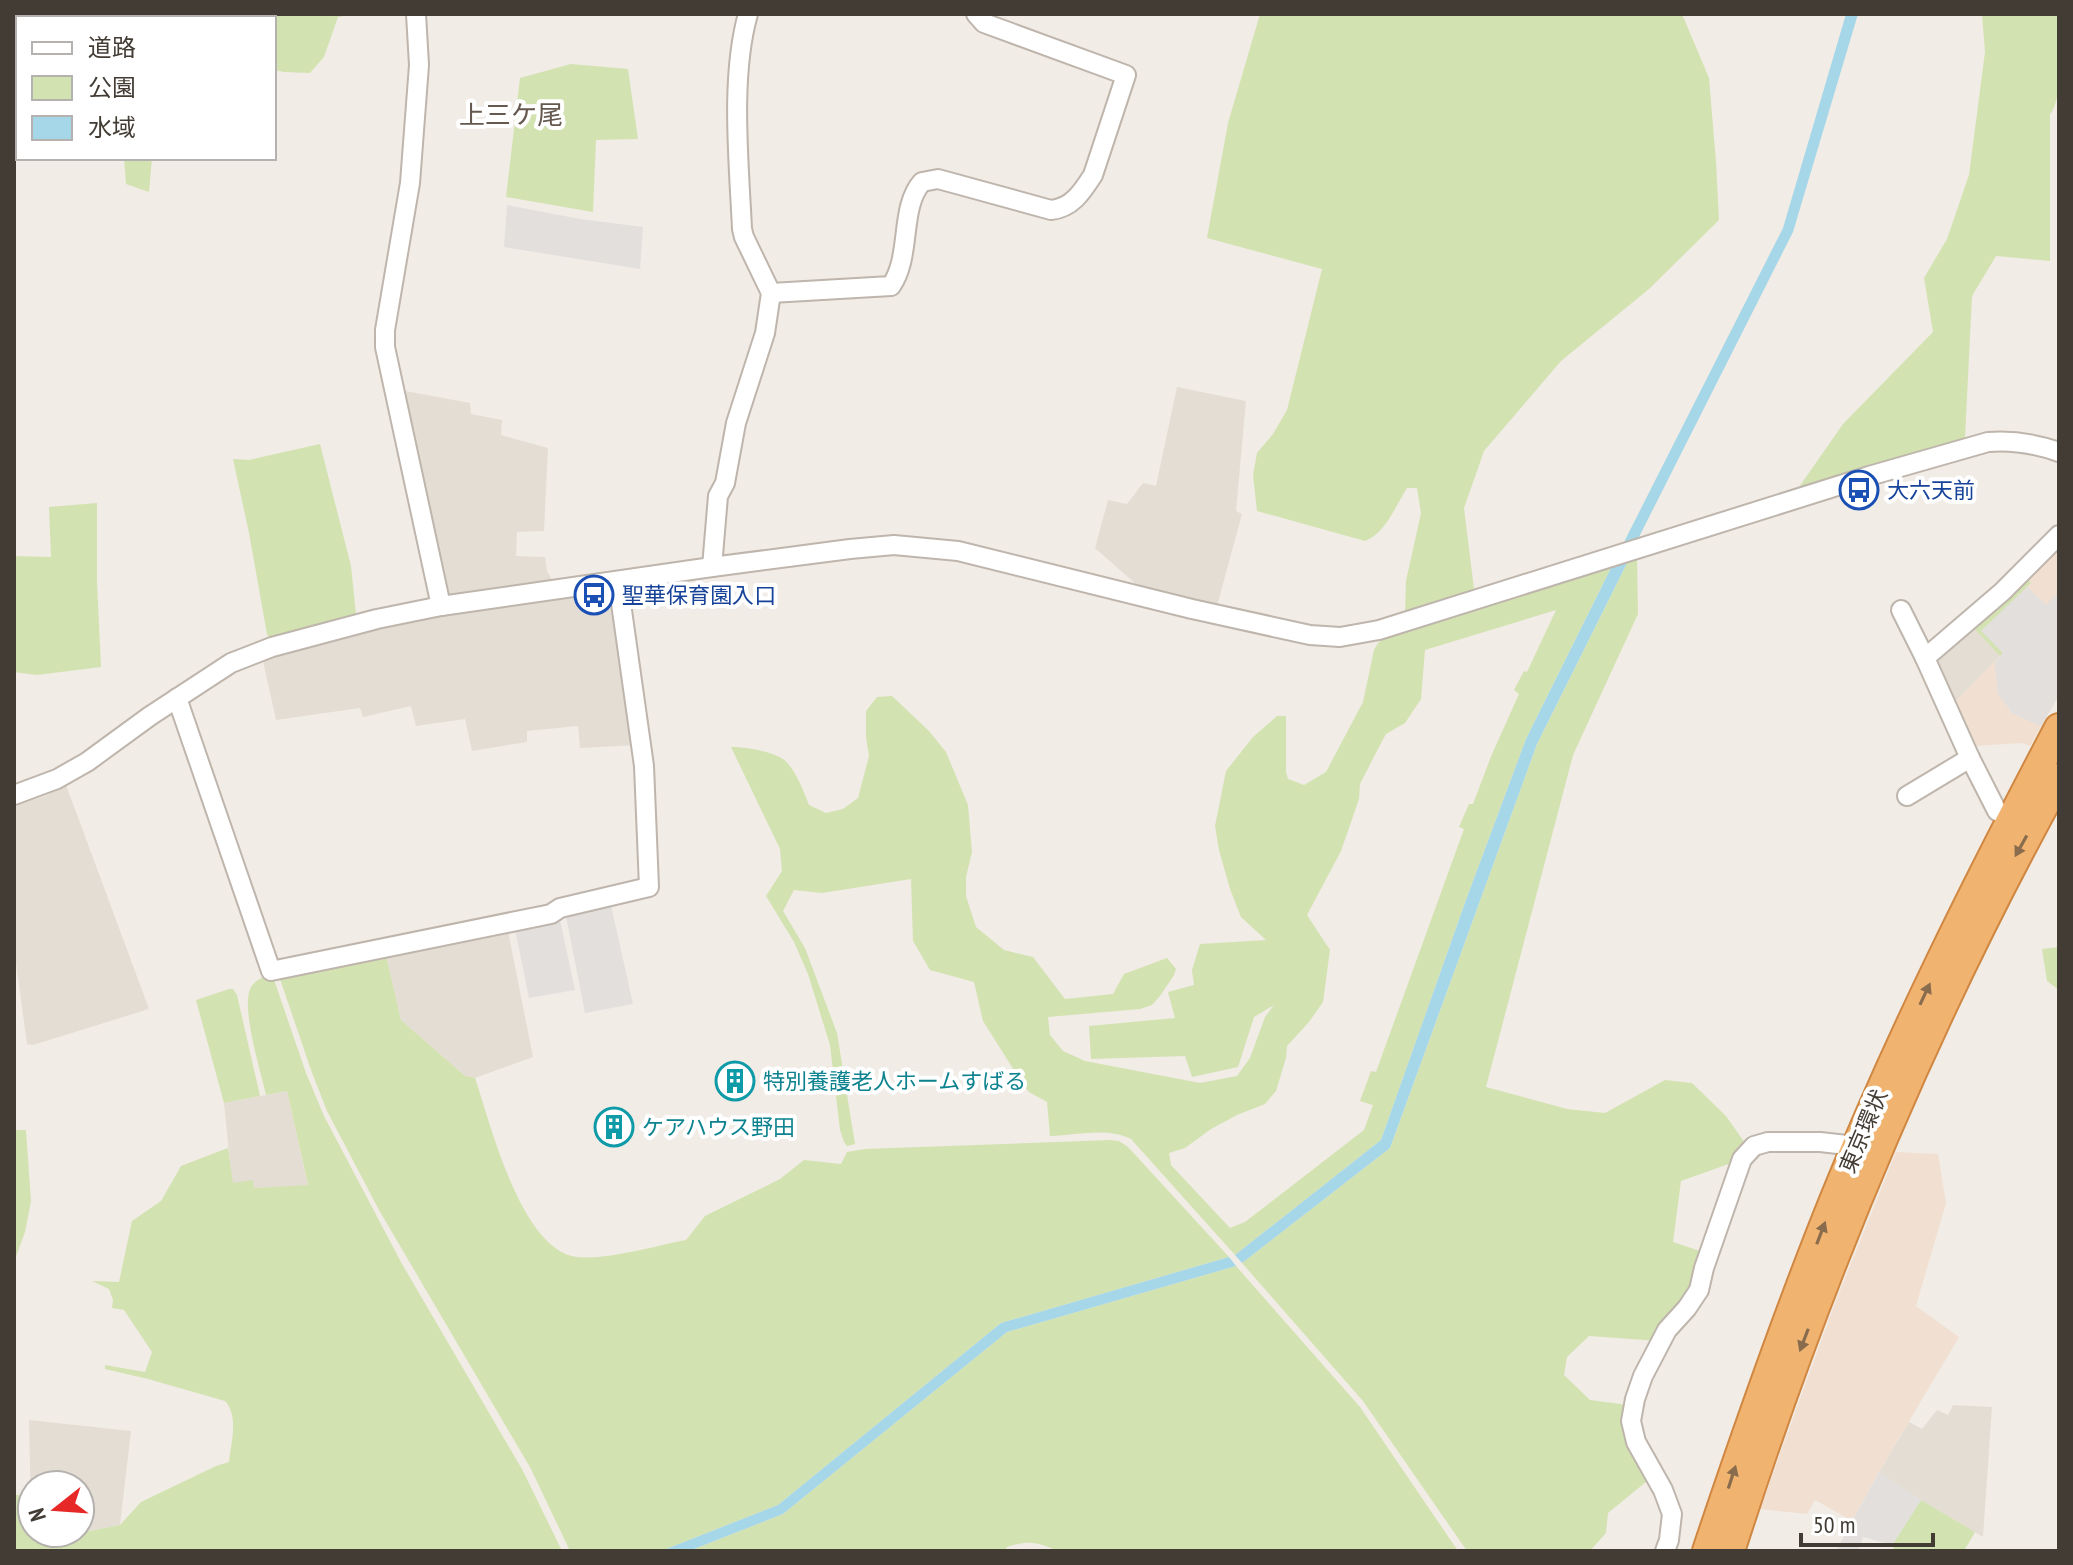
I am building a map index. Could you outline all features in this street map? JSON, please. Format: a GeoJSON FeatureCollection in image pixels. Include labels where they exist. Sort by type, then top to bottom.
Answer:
{"type":"FeatureCollection","features":[{"type":"Feature","properties":{"kind":"highway","name":"東京環状"},"geometry":{"type":"LineString","coordinates":[[1730,1551],[1765,1443],[1836,1255],[1868,1148],[1930,983],[2059,728]]}},
{"type":"Feature","properties":{"kind":"highway","name":"東京環状"},"geometry":{"type":"LineString","coordinates":[[1707,1551],[1812,1257],[1928,1040],[2003,881],[2059,778]]}},
{"type":"Feature","properties":{"kind":"street"},"geometry":{"type":"LineString","coordinates":[[416,14],[419,65],[410,183],[385,330],[385,347],[441,606]]}},
{"type":"Feature","properties":{"kind":"street"},"geometry":{"type":"LineString","coordinates":[[712,567],[718,496],[725,483],[736,423],[765,333],[771,293],[742,229],[739,74],[748,14]]}},
{"type":"Feature","properties":{"kind":"street"},"geometry":{"type":"LineString","coordinates":[[771,293],[891,286],[900,273],[912,196],[922,182],[938,179],[1051,210],[1066,206],[1086,187],[1093,175],[1126,75],[984,23],[976,14]]}},
{"type":"Feature","properties":{"kind":"street"},"geometry":{"type":"LineString","coordinates":[[14,795],[57,779],[87,762],[231,663],[272,647],[377,619],[441,606],[712,567],[894,545],[958,551],[1192,609],[1310,635],[1340,637],[1379,630],[1988,442],[2008,440],[2059,452]]}},
{"type":"Feature","properties":{"kind":"street"},"geometry":{"type":"LineString","coordinates":[[1925,658],[2002,592],[2059,535]]}},
{"type":"Feature","properties":{"kind":"street"},"geometry":{"type":"LineString","coordinates":[[177,698],[271,971],[551,914],[560,908],[649,887],[644,766],[618,582]]}},
{"type":"Feature","properties":{"kind":"street"},"geometry":{"type":"LineString","coordinates":[[1901,610],[1997,811],[2011,819]]}},
{"type":"Feature","properties":{"kind":"street"},"geometry":{"type":"LineString","coordinates":[[1907,796],[1970,758]]}},
{"type":"Feature","properties":{"kind":"street"},"geometry":{"type":"LineString","coordinates":[[1665,1551],[1672,1514],[1663,1490],[1636,1442],[1631,1421],[1635,1399],[1643,1376],[1667,1330],[1699,1290],[1742,1159],[1754,1146],[1768,1142],[1820,1142],[1868,1148]]}},
{"type":"Feature","properties":{"kind":"shaded area"},"geometry":{"type":"Polygon","coordinates":[[[507,205],[643,227],[640,269],[504,247],[507,205]]]}},
{"type":"Feature","properties":{"kind":"shaded area"},"geometry":{"type":"Polygon","coordinates":[[[1177,387],[1246,401],[1236,511],[1242,514],[1217,606],[1137,585],[1095,548],[1108,500],[1127,504],[1143,483],[1156,486],[1177,387]]]}},
{"type":"Feature","properties":{"kind":"shaded area"},"geometry":{"type":"Polygon","coordinates":[[[400,390],[470,403],[471,414],[502,420],[501,435],[548,448],[544,531],[517,532],[516,556],[545,557],[553,582],[447,598],[400,390]]]}},
{"type":"Feature","properties":{"kind":"shaded area"},"geometry":{"type":"Polygon","coordinates":[[[2059,543],[2059,695],[2030,746],[2022,743],[1974,746],[1955,702],[2000,656],[1971,625],[2059,543]]]}},
{"type":"Feature","properties":{"kind":"shaded area"},"geometry":{"type":"Polygon","coordinates":[[[2027,587],[2046,605],[2059,592],[2059,695],[2041,726],[2013,714],[1998,694],[1996,660],[2003,653],[1981,631],[2027,587]]]}},
{"type":"Feature","properties":{"kind":"shaded area"},"geometry":{"type":"Polygon","coordinates":[[[614,592],[638,745],[580,748],[578,726],[527,731],[527,742],[472,751],[465,719],[416,726],[411,706],[363,717],[360,708],[276,720],[263,661],[344,636],[390,626],[614,592]]]}},
{"type":"Feature","properties":{"kind":"shaded area"},"geometry":{"type":"Polygon","coordinates":[[[1971,625],[2000,656],[1955,702],[1937,658],[1971,625]]]}},
{"type":"Feature","properties":{"kind":"shaded area"},"geometry":{"type":"Polygon","coordinates":[[[66,785],[149,1009],[33,1045],[27,1044],[14,948],[14,806],[66,785]]]}},
{"type":"Feature","properties":{"kind":"shaded area"},"geometry":{"type":"Polygon","coordinates":[[[610,901],[633,1004],[585,1013],[565,911],[610,901]]]}},
{"type":"Feature","properties":{"kind":"shaded area"},"geometry":{"type":"Polygon","coordinates":[[[560,920],[575,990],[529,998],[515,929],[560,920]]]}},
{"type":"Feature","properties":{"kind":"shaded area"},"geometry":{"type":"Polygon","coordinates":[[[508,931],[533,1057],[475,1078],[465,1076],[401,1020],[386,955],[508,931]]]}},
{"type":"Feature","properties":{"kind":"shaded area"},"geometry":{"type":"Polygon","coordinates":[[[287,1091],[308,1186],[254,1188],[232,1183],[224,1103],[287,1091]]]}},
{"type":"Feature","properties":{"kind":"shaded area"},"geometry":{"type":"Polygon","coordinates":[[[1896,1152],[1938,1154],[1946,1203],[1916,1306],[1959,1337],[1852,1521],[1815,1500],[1807,1514],[1760,1509],[1835,1303],[1896,1152]]]}},
{"type":"Feature","properties":{"kind":"shaded area"},"geometry":{"type":"Polygon","coordinates":[[[1953,1405],[1992,1407],[1983,1537],[1879,1472],[1909,1422],[1922,1429],[1937,1410],[1948,1415],[1953,1405]]]}},
{"type":"Feature","properties":{"kind":"shaded area"},"geometry":{"type":"Polygon","coordinates":[[[29,1420],[131,1431],[120,1525],[96,1530],[96,1469],[30,1469],[29,1420]]]}},
{"type":"Feature","properties":{"kind":"shaded area"},"geometry":{"type":"Polygon","coordinates":[[[1879,1472],[1921,1500],[1892,1545],[1863,1537],[1858,1551],[1836,1551],[1879,1472]]]}},
{"type":"Feature","properties":{"kind":"green space"},"geometry":{"type":"Polygon","coordinates":[[[357,14],[338,17],[324,57],[310,73],[276,70],[276,16],[84,16],[357,14]]]}},
{"type":"Feature","properties":{"kind":"green space"},"geometry":{"type":"Polygon","coordinates":[[[1260,14],[1682,14],[1709,78],[1719,220],[1649,289],[1561,361],[1484,451],[1464,508],[1474,589],[1405,612],[1406,581],[1421,513],[1417,488],[1407,488],[1384,526],[1365,541],[1257,511],[1253,475],[1257,453],[1287,410],[1322,269],[1207,238],[1228,123],[1260,14]]]}},
{"type":"Feature","properties":{"kind":"green space"},"geometry":{"type":"Polygon","coordinates":[[[1982,14],[2059,14],[2059,82],[2050,114],[2050,261],[1996,256],[1972,296],[1965,438],[1797,490],[1843,424],[1933,332],[1924,278],[1947,239],[1969,175],[1985,52],[1982,14]]]}},
{"type":"Feature","properties":{"kind":"green space"},"geometry":{"type":"Polygon","coordinates":[[[571,64],[628,69],[638,139],[596,140],[593,212],[506,197],[520,78],[571,64]]]}},
{"type":"Feature","properties":{"kind":"green space"},"geometry":{"type":"Polygon","coordinates":[[[124,160],[152,160],[149,192],[126,184],[124,160]]]}},
{"type":"Feature","properties":{"kind":"green space"},"geometry":{"type":"Polygon","coordinates":[[[320,444],[351,566],[356,614],[270,639],[233,459],[249,460],[320,444]]]}},
{"type":"Feature","properties":{"kind":"green space"},"geometry":{"type":"Polygon","coordinates":[[[97,503],[101,667],[37,675],[14,672],[14,556],[51,557],[49,507],[97,503]]]}},
{"type":"Feature","properties":{"kind":"green space"},"geometry":{"type":"Polygon","coordinates":[[[1637,558],[1638,614],[1573,755],[1486,1087],[1567,1109],[1605,1113],[1665,1080],[1692,1083],[1726,1116],[1747,1146],[1737,1161],[1681,1181],[1673,1242],[1706,1253],[1697,1282],[1658,1341],[1589,1336],[1567,1357],[1564,1375],[1590,1400],[1628,1405],[1652,1477],[1608,1513],[1606,1533],[1590,1551],[1467,1551],[1363,1401],[1242,1263],[1390,1148],[1537,744],[1628,561],[1637,558]]]}},
{"type":"Feature","properties":{"kind":"green space"},"geometry":{"type":"Polygon","coordinates":[[[1612,566],[1526,739],[1381,1140],[1235,1255],[1131,1139],[1112,1133],[1050,1136],[1047,1102],[1024,1086],[983,1021],[974,982],[930,970],[913,941],[911,879],[822,893],[794,890],[783,911],[805,948],[837,1033],[855,1144],[847,1146],[840,1130],[830,1045],[808,974],[794,942],[766,896],[782,871],[780,849],[731,747],[758,750],[783,759],[795,773],[809,805],[826,813],[843,809],[858,798],[869,756],[866,711],[877,697],[892,696],[946,752],[968,805],[972,852],[966,877],[966,896],[976,927],[1004,950],[1033,957],[1065,999],[1113,994],[1124,974],[1167,958],[1176,969],[1152,1005],[1140,1009],[1048,1017],[1050,1035],[1063,1051],[1085,1061],[1200,1083],[1237,1076],[1250,1058],[1265,1017],[1274,1005],[1254,1017],[1238,1067],[1192,1077],[1185,1056],[1091,1059],[1089,1026],[1175,1018],[1168,992],[1194,985],[1192,970],[1200,944],[1266,940],[1241,917],[1219,850],[1215,826],[1226,771],[1253,737],[1277,716],[1286,716],[1288,779],[1304,785],[1326,772],[1363,702],[1378,643],[1427,622],[1612,566]],[[1556,610],[1425,650],[1421,699],[1405,723],[1386,734],[1380,745],[1360,784],[1359,799],[1341,851],[1307,915],[1330,950],[1323,1002],[1287,1046],[1276,1091],[1265,1104],[1237,1115],[1185,1148],[1169,1153],[1171,1165],[1230,1228],[1245,1222],[1364,1130],[1373,1105],[1360,1101],[1371,1071],[1376,1072],[1464,829],[1459,827],[1469,804],[1473,804],[1519,694],[1514,690],[1524,671],[1527,672],[1556,610]]]}},
{"type":"Feature","properties":{"kind":"green space"},"geometry":{"type":"Polygon","coordinates":[[[2025,576],[2031,583],[1982,631],[2003,653],[2000,656],[1971,625],[2025,576]]]}},
{"type":"Feature","properties":{"kind":"green space"},"geometry":{"type":"Polygon","coordinates":[[[2059,947],[2059,990],[2047,981],[2042,949],[2059,947]]]}},
{"type":"Feature","properties":{"kind":"green space"},"geometry":{"type":"Polygon","coordinates":[[[386,955],[401,1020],[465,1076],[475,1078],[500,1153],[524,1210],[540,1233],[557,1249],[577,1257],[617,1255],[686,1240],[705,1216],[780,1179],[804,1160],[841,1164],[847,1152],[865,1149],[1110,1140],[1128,1147],[1229,1257],[1001,1323],[778,1505],[661,1551],[570,1551],[531,1469],[379,1210],[327,1111],[279,976],[386,955]]]}},
{"type":"Feature","properties":{"kind":"green space"},"geometry":{"type":"Polygon","coordinates":[[[272,974],[324,1116],[402,1264],[523,1471],[562,1551],[14,1551],[14,1495],[16,1549],[96,1549],[96,1530],[120,1525],[141,1502],[229,1462],[233,1422],[225,1401],[105,1369],[105,1365],[145,1372],[152,1352],[124,1310],[112,1308],[109,1289],[92,1281],[119,1282],[132,1221],[161,1201],[181,1166],[228,1148],[233,1183],[253,1180],[254,1188],[308,1185],[287,1091],[266,1095],[256,1056],[248,996],[258,980],[272,974]]]}},
{"type":"Feature","properties":{"kind":"green space"},"geometry":{"type":"Polygon","coordinates":[[[229,989],[237,995],[260,1096],[224,1103],[196,1000],[229,989]]]}},
{"type":"Feature","properties":{"kind":"green space"},"geometry":{"type":"Polygon","coordinates":[[[14,1130],[26,1130],[31,1201],[25,1232],[14,1262],[14,1130]]]}},
{"type":"Feature","properties":{"kind":"green space"},"geometry":{"type":"Polygon","coordinates":[[[1236,1266],[1360,1407],[1458,1551],[1058,1551],[1038,1544],[1021,1543],[1004,1551],[689,1551],[783,1514],[1007,1332],[1236,1266]]]}},
{"type":"Feature","properties":{"kind":"green space"},"geometry":{"type":"Polygon","coordinates":[[[1921,1500],[1975,1532],[1964,1551],[1893,1551],[1892,1545],[1921,1500]]]}},
{"type":"Feature","properties":{"kind":"water"},"geometry":{"type":"Polygon","coordinates":[[[1846,14],[1858,14],[1793,232],[1638,539],[1623,544],[1783,228],[1846,14]]]}},
{"type":"Feature","properties":{"kind":"water"},"geometry":{"type":"Polygon","coordinates":[[[1628,561],[1537,744],[1390,1148],[1242,1263],[1235,1255],[1381,1140],[1526,739],[1612,566],[1628,561]]]}},
{"type":"Feature","properties":{"kind":"water"},"geometry":{"type":"Polygon","coordinates":[[[1229,1257],[1236,1266],[1007,1332],[783,1514],[689,1551],[661,1551],[778,1505],[1001,1323],[1229,1257]]]}},
{"type":"Feature","properties":{"kind":"place","name":"大六天前"},"geometry":{"type":"Point","coordinates":[1859,490]}},
{"type":"Feature","properties":{"kind":"place","name":"聖華保育園入口"},"geometry":{"type":"Point","coordinates":[594,595]}},
{"type":"Feature","properties":{"kind":"place","name":"特別養護老人ホームすばる"},"geometry":{"type":"Point","coordinates":[735,1081]}},
{"type":"Feature","properties":{"kind":"place","name":"ケアハウス野田"},"geometry":{"type":"Point","coordinates":[614,1127]}},
{"type":"Feature","properties":{"kind":"district","name":"上三ケ尾"},"geometry":{"type":"Point","coordinates":[511,115]}}]}
